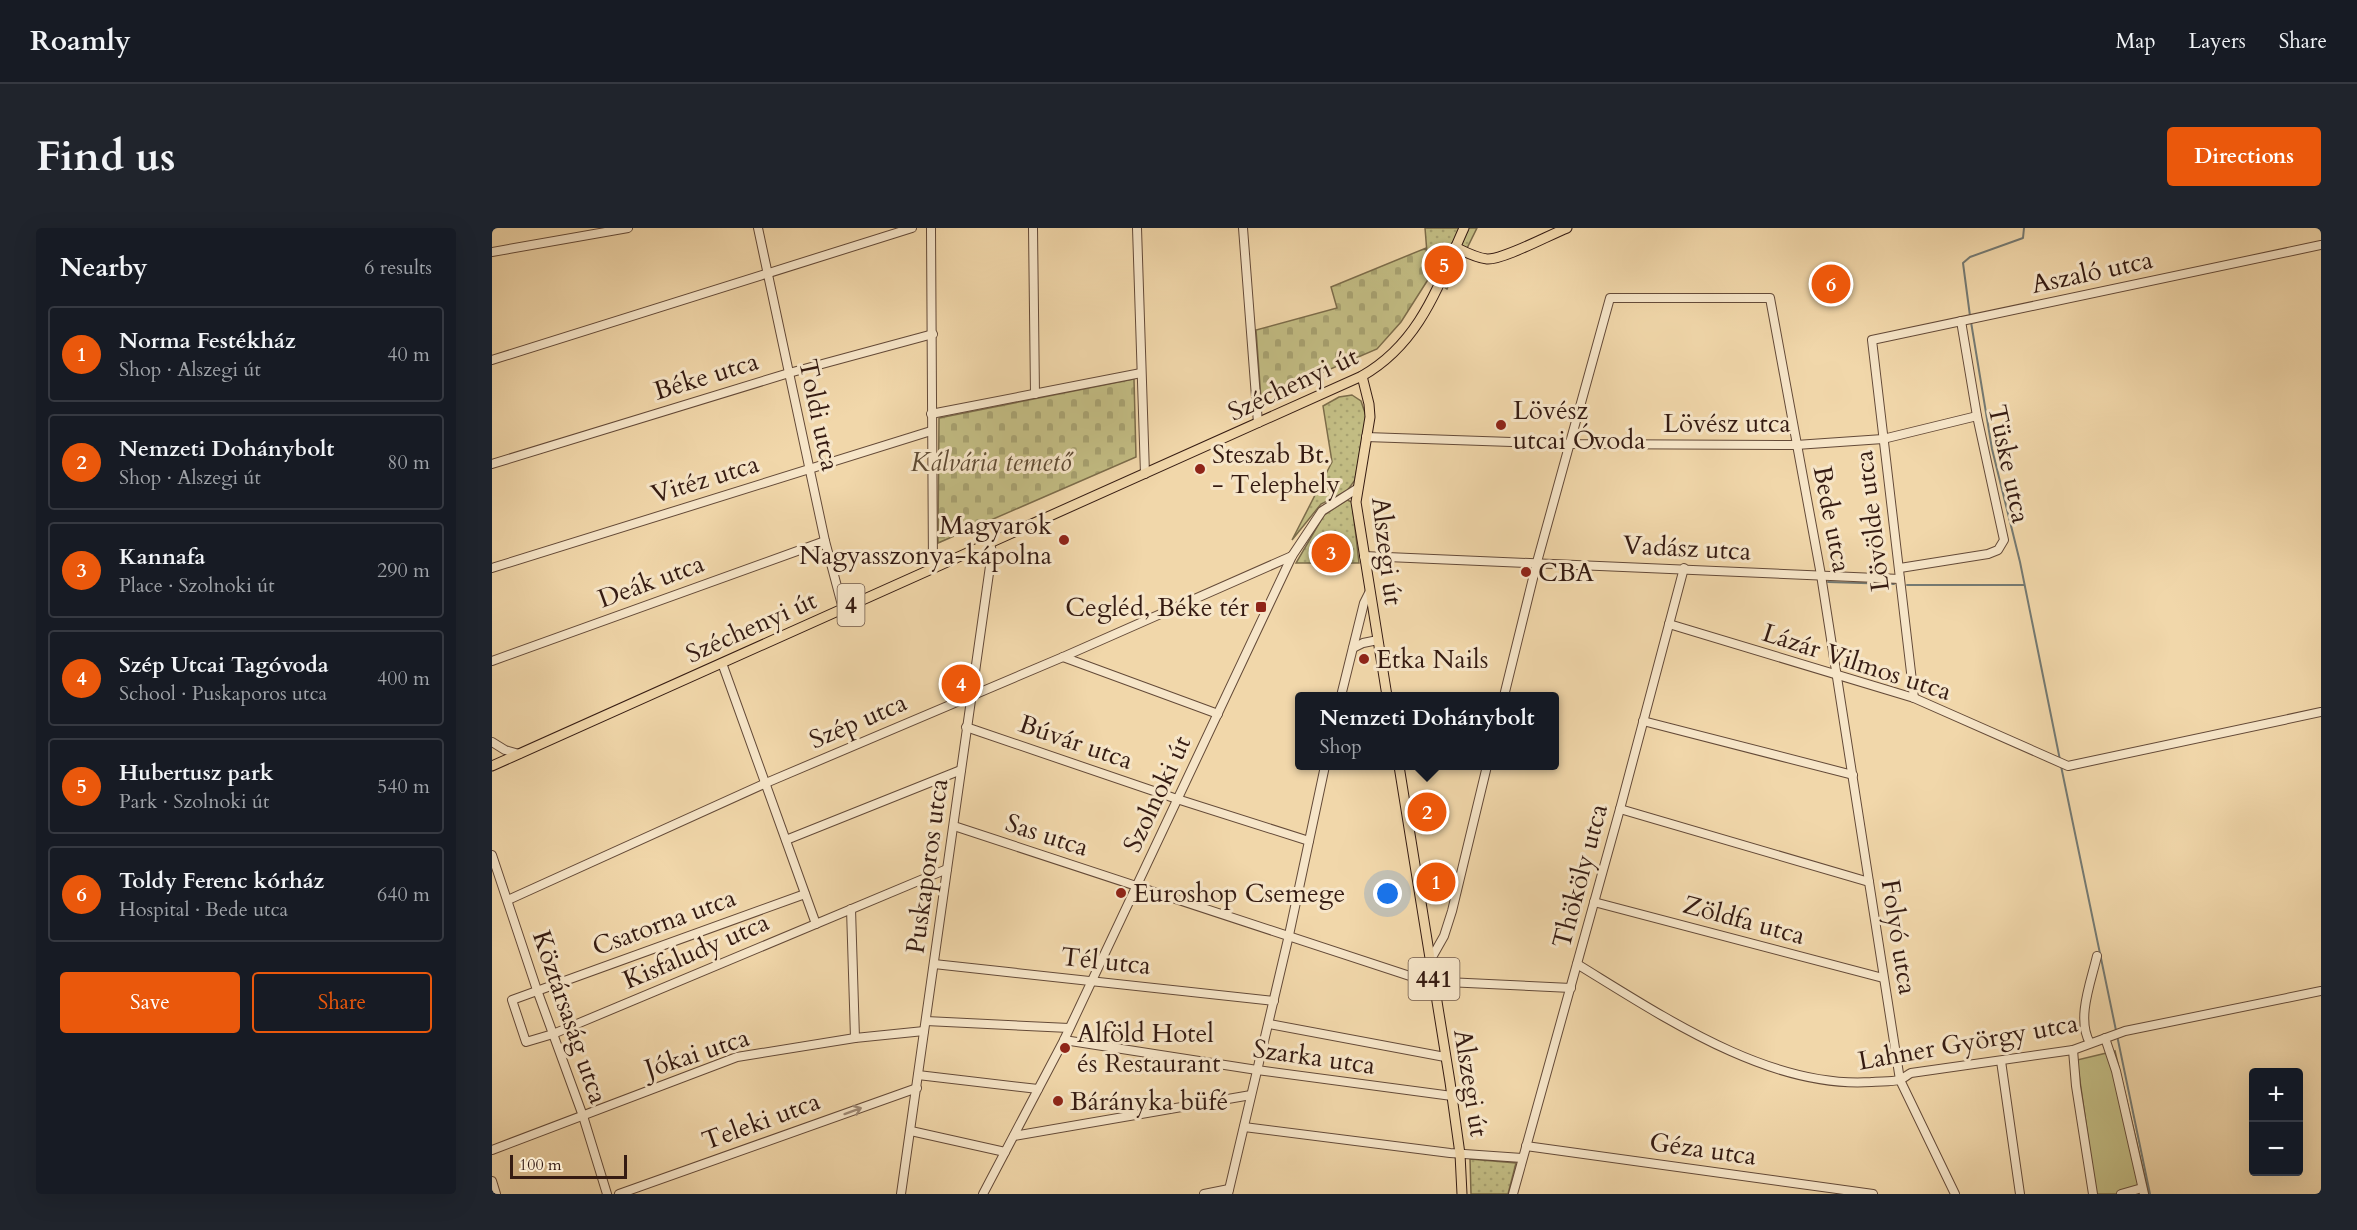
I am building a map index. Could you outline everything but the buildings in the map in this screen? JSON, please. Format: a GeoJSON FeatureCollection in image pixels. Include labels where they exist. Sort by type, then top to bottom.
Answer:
{"type":"FeatureCollection","features":[{"type":"Feature","properties":{"kind":"main road","name":"4"},"geometry":{"type":"LineString","coordinates":[[1455,247],[1464,228]]}},
{"type":"Feature","properties":{"kind":"main road"},"geometry":{"type":"LineString","coordinates":[[1455,247],[1479,258],[1501,257],[1567,228]]}},
{"type":"Feature","properties":{"kind":"main road","name":"Széchenyi út"},"geometry":{"type":"LineString","coordinates":[[492,766],[1362,376],[1386,360],[1405,342],[1420,322],[1455,247]]}},
{"type":"Feature","properties":{"kind":"main road","name":"Alszegi út"},"geometry":{"type":"LineString","coordinates":[[1362,376],[1370,417],[1356,502],[1387,692]]}},
{"type":"Feature","properties":{"kind":"main road"},"geometry":{"type":"LineString","coordinates":[[1338,387],[1347,384],[1359,389],[1369,404]]}},
{"type":"Feature","properties":{"kind":"main road","name":"Alszegi út"},"geometry":{"type":"LineString","coordinates":[[1400,770],[1452,1096],[1460,1154],[1462,1194]]}},
{"type":"Feature","properties":{"kind":"street"},"geometry":{"type":"LineString","coordinates":[[492,252],[628,228]]}},
{"type":"Feature","properties":{"kind":"street","name":"Toldi utca"},"geometry":{"type":"LineString","coordinates":[[758,228],[825,541],[843,609]]}},
{"type":"Feature","properties":{"kind":"street"},"geometry":{"type":"LineString","coordinates":[[492,360],[912,228]]}},
{"type":"Feature","properties":{"kind":"street"},"geometry":{"type":"LineString","coordinates":[[931,228],[933,569]]}},
{"type":"Feature","properties":{"kind":"street"},"geometry":{"type":"LineString","coordinates":[[1033,228],[1035,394]]}},
{"type":"Feature","properties":{"kind":"street"},"geometry":{"type":"LineString","coordinates":[[1137,228],[1145,474]]}},
{"type":"Feature","properties":{"kind":"street"},"geometry":{"type":"LineString","coordinates":[[1243,228],[1258,423]]}},
{"type":"Feature","properties":{"kind":"street","name":"Aszaló utca"},"geometry":{"type":"LineString","coordinates":[[1872,340],[2321,245]]}},
{"type":"Feature","properties":{"kind":"street","name":"Bede utca"},"geometry":{"type":"LineString","coordinates":[[1569,444],[1610,298],[1770,298],[1838,676]]}},
{"type":"Feature","properties":{"kind":"street","name":"Tüske utca"},"geometry":{"type":"LineString","coordinates":[[1900,568],[1988,554],[1998,549],[2004,540],[1977,416],[1963,321]]}},
{"type":"Feature","properties":{"kind":"street","name":"Béke utca"},"geometry":{"type":"LineString","coordinates":[[492,464],[789,373],[933,334]]}},
{"type":"Feature","properties":{"kind":"street","name":"Lövölde utca"},"geometry":{"type":"LineString","coordinates":[[1872,340],[1914,698]]}},
{"type":"Feature","properties":{"kind":"street"},"geometry":{"type":"LineString","coordinates":[[931,414],[1141,373]]}},
{"type":"Feature","properties":{"kind":"street","name":"Lövész utca"},"geometry":{"type":"LineString","coordinates":[[1366,437],[1569,444],[1796,445],[1884,439],[1977,416]]}},
{"type":"Feature","properties":{"kind":"street","name":"Vitéz utca"},"geometry":{"type":"LineString","coordinates":[[492,568],[931,431]]}},
{"type":"Feature","properties":{"kind":"street"},"geometry":{"type":"LineString","coordinates":[[1505,692],[1569,444]]}},
{"type":"Feature","properties":{"kind":"street","name":"Szolnoki út"},"geometry":{"type":"LineString","coordinates":[[983,1194],[1064,1040],[1292,556],[1322,511],[1358,488]]}},
{"type":"Feature","properties":{"kind":"street","name":"Deák utca"},"geometry":{"type":"LineString","coordinates":[[492,661],[825,541]]}},
{"type":"Feature","properties":{"kind":"street","name":"Puskaporos utca"},"geometry":{"type":"LineString","coordinates":[[901,1194],[992,552],[990,543]]}},
{"type":"Feature","properties":{"kind":"street","name":"Szép utca"},"geometry":{"type":"LineString","coordinates":[[508,900],[766,783],[1063,657],[1292,556]]}},
{"type":"Feature","properties":{"kind":"street","name":"Vadász utca"},"geometry":{"type":"LineString","coordinates":[[1364,556],[1900,579]]}},
{"type":"Feature","properties":{"kind":"street","name":"Thököly utca"},"geometry":{"type":"LineString","coordinates":[[1512,1194],[1571,988],[1684,568]]}},
{"type":"Feature","properties":{"kind":"street"},"geometry":{"type":"LineString","coordinates":[[1342,692],[1364,603],[1370,591]]}},
{"type":"Feature","properties":{"kind":"street","name":"Lázár Vilmos utca"},"geometry":{"type":"LineString","coordinates":[[1669,624],[1914,698],[2060,763],[2096,759],[2321,712]]}},
{"type":"Feature","properties":{"kind":"street"},"geometry":{"type":"LineString","coordinates":[[1353,648],[1378,640]]}},
{"type":"Feature","properties":{"kind":"street"},"geometry":{"type":"LineString","coordinates":[[1063,657],[1218,714]]}},
{"type":"Feature","properties":{"kind":"street"},"geometry":{"type":"LineString","coordinates":[[722,663],[816,924]]}},
{"type":"Feature","properties":{"kind":"street","name":"Folyó utca"},"geometry":{"type":"LineString","coordinates":[[1838,676],[1900,1080],[1954,1194]]}},
{"type":"Feature","properties":{"kind":"street"},"geometry":{"type":"LineString","coordinates":[[1643,721],[1853,775]]}},
{"type":"Feature","properties":{"kind":"street","name":"Búvár utca"},"geometry":{"type":"LineString","coordinates":[[966,727],[1309,841]]}},
{"type":"Feature","properties":{"kind":"street"},"geometry":{"type":"LineString","coordinates":[[492,742],[505,750],[519,754]]}},
{"type":"Feature","properties":{"kind":"street"},"geometry":{"type":"LineString","coordinates":[[786,840],[961,770]]}},
{"type":"Feature","properties":{"kind":"street"},"geometry":{"type":"LineString","coordinates":[[1204,1194],[1228,1191],[1269,1024],[1324,770]]}},
{"type":"Feature","properties":{"kind":"street"},"geometry":{"type":"LineString","coordinates":[[1431,959],[1444,936],[1452,911],[1486,770]]}},
{"type":"Feature","properties":{"kind":"street"},"geometry":{"type":"LineString","coordinates":[[1620,809],[1869,882]]}},
{"type":"Feature","properties":{"kind":"street","name":"Sas utca"},"geometry":{"type":"LineString","coordinates":[[954,826],[1425,981],[1571,988]]}},
{"type":"Feature","properties":{"kind":"street","name":"Köztársaság utca"},"geometry":{"type":"LineString","coordinates":[[492,855],[537,990],[583,1116],[607,1194]]}},
{"type":"Feature","properties":{"kind":"street","name":"Kisfaludy utca"},"geometry":{"type":"LineString","coordinates":[[537,990],[512,1000],[526,1042],[553,1034],[947,869]]}},
{"type":"Feature","properties":{"kind":"street","name":"Csatorna utca"},"geometry":{"type":"LineString","coordinates":[[537,990],[805,894]]}},
{"type":"Feature","properties":{"kind":"street","name":"Zöldfa utca"},"geometry":{"type":"LineString","coordinates":[[1594,902],[1883,978]]}},
{"type":"Feature","properties":{"kind":"street"},"geometry":{"type":"LineString","coordinates":[[850,909],[855,1038]]}},
{"type":"Feature","properties":{"kind":"street"},"geometry":{"type":"LineString","coordinates":[[2090,1043],[2084,1033],[2085,1009],[2097,956]]}},
{"type":"Feature","properties":{"kind":"street","name":"Tél utca"},"geometry":{"type":"LineString","coordinates":[[934,964],[1274,1001]]}},
{"type":"Feature","properties":{"kind":"street","name":"Lahner György utca"},"geometry":{"type":"LineString","coordinates":[[1577,964],[1634,999],[1721,1046],[1762,1065],[1821,1081],[1854,1083],[1900,1080],[1911,1073],[2073,1050],[2117,1034],[2321,991]]}},
{"type":"Feature","properties":{"kind":"street"},"geometry":{"type":"LineString","coordinates":[[926,1022],[1069,1028]]}},
{"type":"Feature","properties":{"kind":"street"},"geometry":{"type":"LineString","coordinates":[[1269,1024],[1445,1057]]}},
{"type":"Feature","properties":{"kind":"street","name":"Jókai utca"},"geometry":{"type":"LineString","coordinates":[[492,1150],[737,1057],[855,1038],[924,1032]]}},
{"type":"Feature","properties":{"kind":"street"},"geometry":{"type":"LineString","coordinates":[[2105,1038],[2116,1071],[2143,1191],[2121,1194]]}},
{"type":"Feature","properties":{"kind":"street","name":"Szarka utca"},"geometry":{"type":"LineString","coordinates":[[1064,1040],[1257,1070],[1452,1096]]}},
{"type":"Feature","properties":{"kind":"street"},"geometry":{"type":"LineString","coordinates":[[2073,1050],[2076,1086],[2093,1194]]}},
{"type":"Feature","properties":{"kind":"street"},"geometry":{"type":"LineString","coordinates":[[2001,1061],[2019,1194]]}},
{"type":"Feature","properties":{"kind":"street"},"geometry":{"type":"LineString","coordinates":[[918,1075],[1038,1089]]}},
{"type":"Feature","properties":{"kind":"street","name":"Teleki utca"},"geometry":{"type":"LineString","coordinates":[[620,1194],[916,1088]]}},
{"type":"Feature","properties":{"kind":"street"},"geometry":{"type":"LineString","coordinates":[[1014,1136],[1251,1095]]}},
{"type":"Feature","properties":{"kind":"street"},"geometry":{"type":"LineString","coordinates":[[1244,1127],[1460,1154],[1522,1158]]}},
{"type":"Feature","properties":{"kind":"street"},"geometry":{"type":"LineString","coordinates":[[911,1131],[1005,1152]]}},
{"type":"Feature","properties":{"kind":"street","name":"Géza utca"},"geometry":{"type":"LineString","coordinates":[[1526,1146],[1873,1194]]}},
{"type":"Feature","properties":{"kind":"street"},"geometry":{"type":"LineString","coordinates":[[492,1181],[496,1194]]}},
{"type":"Feature","properties":{"kind":"green space"},"geometry":{"type":"Polygon","coordinates":[[[1425,228],[1477,228],[1447,289],[1429,278],[1425,228]]]}},
{"type":"Feature","properties":{"kind":"green space"},"geometry":{"type":"Polygon","coordinates":[[[1426,248],[1429,278],[1401,322],[1377,349],[1261,399],[1256,330],[1337,308],[1331,287],[1426,248]]]}},
{"type":"Feature","properties":{"kind":"green space","name":"Kálvária temető"},"geometry":{"type":"Polygon","coordinates":[[[1134,379],[1136,457],[938,543],[939,418],[1134,379]]]}},
{"type":"Feature","properties":{"kind":"green space"},"geometry":{"type":"Polygon","coordinates":[[[1352,395],[1361,401],[1366,416],[1355,480],[1347,491],[1321,504],[1292,540],[1332,462],[1323,406],[1339,397],[1352,395]]]}},
{"type":"Feature","properties":{"kind":"green space"},"geometry":{"type":"Polygon","coordinates":[[[1347,500],[1352,502],[1359,563],[1296,563],[1324,515],[1347,500]]]}},
{"type":"Feature","properties":{"kind":"green space"},"geometry":{"type":"Polygon","coordinates":[[[2115,1051],[2149,1194],[2096,1194],[2077,1060],[2115,1051]]]}},
{"type":"Feature","properties":{"kind":"green space"},"geometry":{"type":"Polygon","coordinates":[[[1470,1159],[1516,1163],[1508,1194],[1471,1194],[1470,1159]]]}},
{"type":"Feature","properties":{"kind":"waterway"},"geometry":{"type":"LineString","coordinates":[[1970,316],[1963,263],[1970,257],[2023,238],[2024,228]]}},
{"type":"Feature","properties":{"kind":"waterway"},"geometry":{"type":"LineString","coordinates":[[1971,322],[1992,449],[2020,562],[2060,760]]}},
{"type":"Feature","properties":{"kind":"waterway"},"geometry":{"type":"LineString","coordinates":[[1828,582],[1894,584]]}},
{"type":"Feature","properties":{"kind":"waterway"},"geometry":{"type":"LineString","coordinates":[[1907,585],[2024,585]]}},
{"type":"Feature","properties":{"kind":"waterway"},"geometry":{"type":"LineString","coordinates":[[2061,766],[2150,1194]]}},
{"type":"Feature","properties":{"kind":"place","name":"Hubertusz park"},"geometry":{"type":"Point","coordinates":[1444,265]}},
{"type":"Feature","properties":{"kind":"place","name":"Toldy Ferenc kórház"},"geometry":{"type":"Point","coordinates":[1831,284]}},
{"type":"Feature","properties":{"kind":"place","name":"Lövész utcai Óvoda"},"geometry":{"type":"Point","coordinates":[1501,425]}},
{"type":"Feature","properties":{"kind":"place","name":"Steszab Bt. - Telephely"},"geometry":{"type":"Point","coordinates":[1200,469]}},
{"type":"Feature","properties":{"kind":"place","name":"Magyarok Nagyasszonya-kápolna"},"geometry":{"type":"Point","coordinates":[1064,540]}},
{"type":"Feature","properties":{"kind":"place","name":"Kannafa"},"geometry":{"type":"Point","coordinates":[1331,553]}},
{"type":"Feature","properties":{"kind":"place","name":"CBA"},"geometry":{"type":"Point","coordinates":[1526,572]}},
{"type":"Feature","properties":{"kind":"place","name":"Cegléd, Béke tér"},"geometry":{"type":"Point","coordinates":[1261,607]}},
{"type":"Feature","properties":{"kind":"place","name":"Etka Nails"},"geometry":{"type":"Point","coordinates":[1364,659]}},
{"type":"Feature","properties":{"kind":"place","name":"Szép Utcai Tagóvoda"},"geometry":{"type":"Point","coordinates":[961,684]}},
{"type":"Feature","properties":{"kind":"place","name":"Nemzeti Dohánybolt"},"geometry":{"type":"Point","coordinates":[1427,812]}},
{"type":"Feature","properties":{"kind":"place","name":"Norma Festékház"},"geometry":{"type":"Point","coordinates":[1436,882]}},
{"type":"Feature","properties":{"kind":"place","name":"Euroshop Csemege"},"geometry":{"type":"Point","coordinates":[1121,893]}},
{"type":"Feature","properties":{"kind":"place","name":"Alföld Hotel és Restaurant"},"geometry":{"type":"Point","coordinates":[1065,1048]}},
{"type":"Feature","properties":{"kind":"place","name":"Bárányka büfé"},"geometry":{"type":"Point","coordinates":[1058,1101]}}]}
